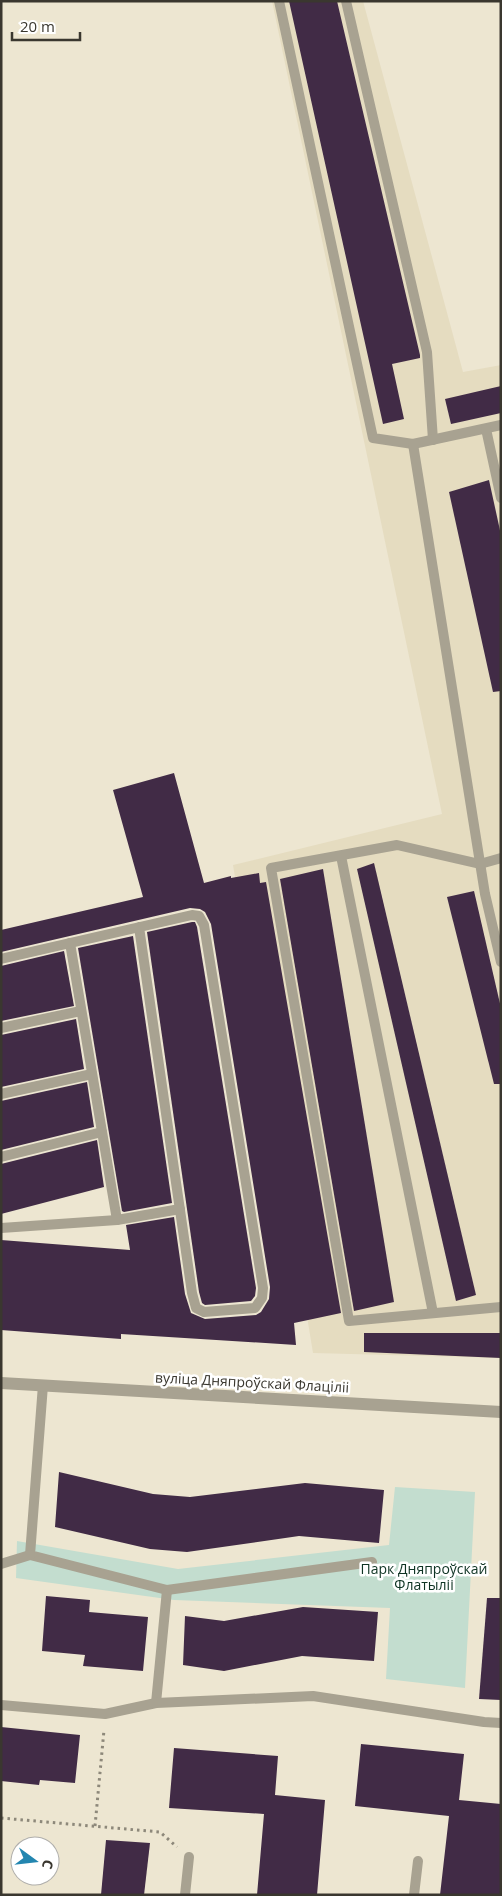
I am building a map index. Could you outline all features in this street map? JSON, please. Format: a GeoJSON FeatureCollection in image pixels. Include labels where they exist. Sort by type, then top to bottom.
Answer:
{"type":"FeatureCollection","features":[{"type":"Feature","properties":{"kind":"street","name":"вуліца Дняпроўскай Флаціліі"},"geometry":{"type":"LineString","coordinates":[[1,1383],[501,1412]]}},
{"type":"Feature","properties":{"kind":"lane"},"geometry":{"type":"LineString","coordinates":[[279,1],[373,438],[413,444],[501,425]]}},
{"type":"Feature","properties":{"kind":"lane"},"geometry":{"type":"LineString","coordinates":[[346,1],[427,352],[434,440]]}},
{"type":"Feature","properties":{"kind":"lane"},"geometry":{"type":"LineString","coordinates":[[486,428],[501,498]]}},
{"type":"Feature","properties":{"kind":"lane"},"geometry":{"type":"LineString","coordinates":[[413,444],[485,894],[501,962]]}},
{"type":"Feature","properties":{"kind":"lane"},"geometry":{"type":"LineString","coordinates":[[501,858],[480,864],[397,845],[271,868],[349,1321],[501,1307]]}},
{"type":"Feature","properties":{"kind":"lane"},"geometry":{"type":"LineString","coordinates":[[341,856],[434,1314]]}},
{"type":"Feature","properties":{"kind":"lane"},"geometry":{"type":"LineString","coordinates":[[1,959],[139,927],[192,915],[199,916],[204,925],[263,1288],[262,1298],[255,1308],[204,1312],[196,1308],[192,1293],[139,927]]}},
{"type":"Feature","properties":{"kind":"lane"},"geometry":{"type":"LineString","coordinates":[[70,943],[117,1220]]}},
{"type":"Feature","properties":{"kind":"lane"},"geometry":{"type":"LineString","coordinates":[[1,1028],[81,1011]]}},
{"type":"Feature","properties":{"kind":"lane"},"geometry":{"type":"LineString","coordinates":[[1,1094],[92,1074]]}},
{"type":"Feature","properties":{"kind":"lane"},"geometry":{"type":"LineString","coordinates":[[1,1157],[102,1132]]}},
{"type":"Feature","properties":{"kind":"lane"},"geometry":{"type":"LineString","coordinates":[[1,1228],[117,1220],[180,1209]]}},
{"type":"Feature","properties":{"kind":"lane"},"geometry":{"type":"LineString","coordinates":[[30,1555],[43,1385]]}},
{"type":"Feature","properties":{"kind":"lane"},"geometry":{"type":"LineString","coordinates":[[1,1564],[30,1555],[166,1590],[372,1562]]}},
{"type":"Feature","properties":{"kind":"lane"},"geometry":{"type":"LineString","coordinates":[[156,1703],[166,1590]]}},
{"type":"Feature","properties":{"kind":"lane"},"geometry":{"type":"LineString","coordinates":[[1,1704],[105,1714],[156,1703],[313,1696],[501,1723]]}},
{"type":"Feature","properties":{"kind":"lane"},"geometry":{"type":"LineString","coordinates":[[185,1895],[189,1857]]}},
{"type":"Feature","properties":{"kind":"lane"},"geometry":{"type":"LineString","coordinates":[[414,1895],[418,1861]]}},
{"type":"Feature","properties":{"kind":"path"},"geometry":{"type":"LineString","coordinates":[[95,1826],[105,1714]]}},
{"type":"Feature","properties":{"kind":"path"},"geometry":{"type":"LineString","coordinates":[[1,1818],[160,1832],[189,1857]]}},
{"type":"Feature","properties":{"kind":"shaded area"},"geometry":{"type":"Polygon","coordinates":[[[272,1],[363,1],[463,372],[501,365],[501,1358],[313,1353],[233,865],[442,814],[272,1]]]}},
{"type":"Feature","properties":{"kind":"green space","name":"Парк Дняпроўскай Флатыліі"},"geometry":{"type":"Polygon","coordinates":[[[395,1487],[475,1492],[465,1688],[386,1679],[390,1608],[174,1600],[16,1578],[17,1541],[178,1569],[389,1545],[395,1487]]]}},
{"type":"Feature","properties":{"kind":"building"},"geometry":{"type":"Polygon","coordinates":[[[289,1],[337,1],[420,355],[420,358],[392,364],[404,419],[383,424],[289,1]]]}},
{"type":"Feature","properties":{"kind":"building"},"geometry":{"type":"Polygon","coordinates":[[[501,386],[501,413],[451,424],[445,399],[501,386]]]}},
{"type":"Feature","properties":{"kind":"building"},"geometry":{"type":"Polygon","coordinates":[[[489,480],[501,535],[501,691],[493,692],[449,492],[489,480]]]}},
{"type":"Feature","properties":{"kind":"building"},"geometry":{"type":"Polygon","coordinates":[[[174,773],[204,883],[231,876],[231,878],[259,873],[260,883],[266,882],[341,1313],[294,1323],[296,1345],[121,1334],[121,1339],[1,1330],[1,1240],[130,1250],[126,1225],[174,1217],[185,1294],[191,1313],[205,1319],[256,1315],[261,1312],[269,1299],[270,1287],[211,924],[205,912],[200,909],[190,908],[1,952],[1,930],[143,897],[113,790],[174,773]]]}},
{"type":"Feature","properties":{"kind":"building"},"geometry":{"type":"Polygon","coordinates":[[[374,863],[476,1295],[456,1301],[357,869],[374,863]]]}},
{"type":"Feature","properties":{"kind":"building"},"geometry":{"type":"Polygon","coordinates":[[[323,869],[394,1302],[354,1311],[280,879],[323,869]]]}},
{"type":"Feature","properties":{"kind":"building"},"geometry":{"type":"Polygon","coordinates":[[[474,891],[501,1008],[501,1084],[494,1084],[447,897],[474,891]]]}},
{"type":"Feature","properties":{"kind":"building"},"geometry":{"type":"Polygon","coordinates":[[[195,922],[197,927],[256,1288],[255,1296],[251,1301],[205,1305],[202,1303],[199,1292],[147,932],[195,922]]]}},
{"type":"Feature","properties":{"kind":"building"},"geometry":{"type":"Polygon","coordinates":[[[133,936],[172,1203],[124,1212],[122,1211],[78,948],[133,936]]]}},
{"type":"Feature","properties":{"kind":"building"},"geometry":{"type":"Polygon","coordinates":[[[64,951],[74,1006],[1,1021],[1,966],[64,951]]]}},
{"type":"Feature","properties":{"kind":"building"},"geometry":{"type":"Polygon","coordinates":[[[76,1019],[84,1069],[1,1087],[1,1035],[76,1019]]]}},
{"type":"Feature","properties":{"kind":"building"},"geometry":{"type":"Polygon","coordinates":[[[87,1082],[94,1127],[1,1150],[1,1101],[87,1082]]]}},
{"type":"Feature","properties":{"kind":"building"},"geometry":{"type":"Polygon","coordinates":[[[97,1140],[104,1187],[1,1214],[1,1164],[97,1140]]]}},
{"type":"Feature","properties":{"kind":"building"},"geometry":{"type":"Polygon","coordinates":[[[364,1333],[501,1333],[501,1358],[364,1352],[364,1333]]]}},
{"type":"Feature","properties":{"kind":"building"},"geometry":{"type":"Polygon","coordinates":[[[59,1472],[153,1494],[190,1497],[305,1483],[384,1490],[379,1543],[299,1536],[187,1552],[150,1549],[55,1527],[59,1472]]]}},
{"type":"Feature","properties":{"kind":"building"},"geometry":{"type":"Polygon","coordinates":[[[46,1596],[90,1600],[89,1612],[148,1617],[143,1671],[83,1666],[85,1655],[42,1651],[46,1596]]]}},
{"type":"Feature","properties":{"kind":"building"},"geometry":{"type":"Polygon","coordinates":[[[487,1598],[501,1598],[501,1700],[479,1699],[487,1598]]]}},
{"type":"Feature","properties":{"kind":"building"},"geometry":{"type":"Polygon","coordinates":[[[303,1607],[378,1612],[374,1661],[302,1656],[224,1671],[183,1665],[185,1616],[224,1621],[303,1607]]]}},
{"type":"Feature","properties":{"kind":"building"},"geometry":{"type":"Polygon","coordinates":[[[1,1727],[80,1735],[75,1783],[40,1780],[39,1785],[1,1781],[1,1727]]]}},
{"type":"Feature","properties":{"kind":"building"},"geometry":{"type":"Polygon","coordinates":[[[361,1744],[464,1754],[459,1800],[501,1804],[501,1895],[440,1895],[449,1816],[355,1806],[361,1744]]]}},
{"type":"Feature","properties":{"kind":"building"},"geometry":{"type":"Polygon","coordinates":[[[174,1748],[278,1756],[275,1795],[325,1800],[317,1895],[257,1895],[264,1814],[169,1808],[174,1748]]]}},
{"type":"Feature","properties":{"kind":"building"},"geometry":{"type":"Polygon","coordinates":[[[106,1840],[150,1843],[144,1895],[101,1895],[106,1840]]]}}]}
